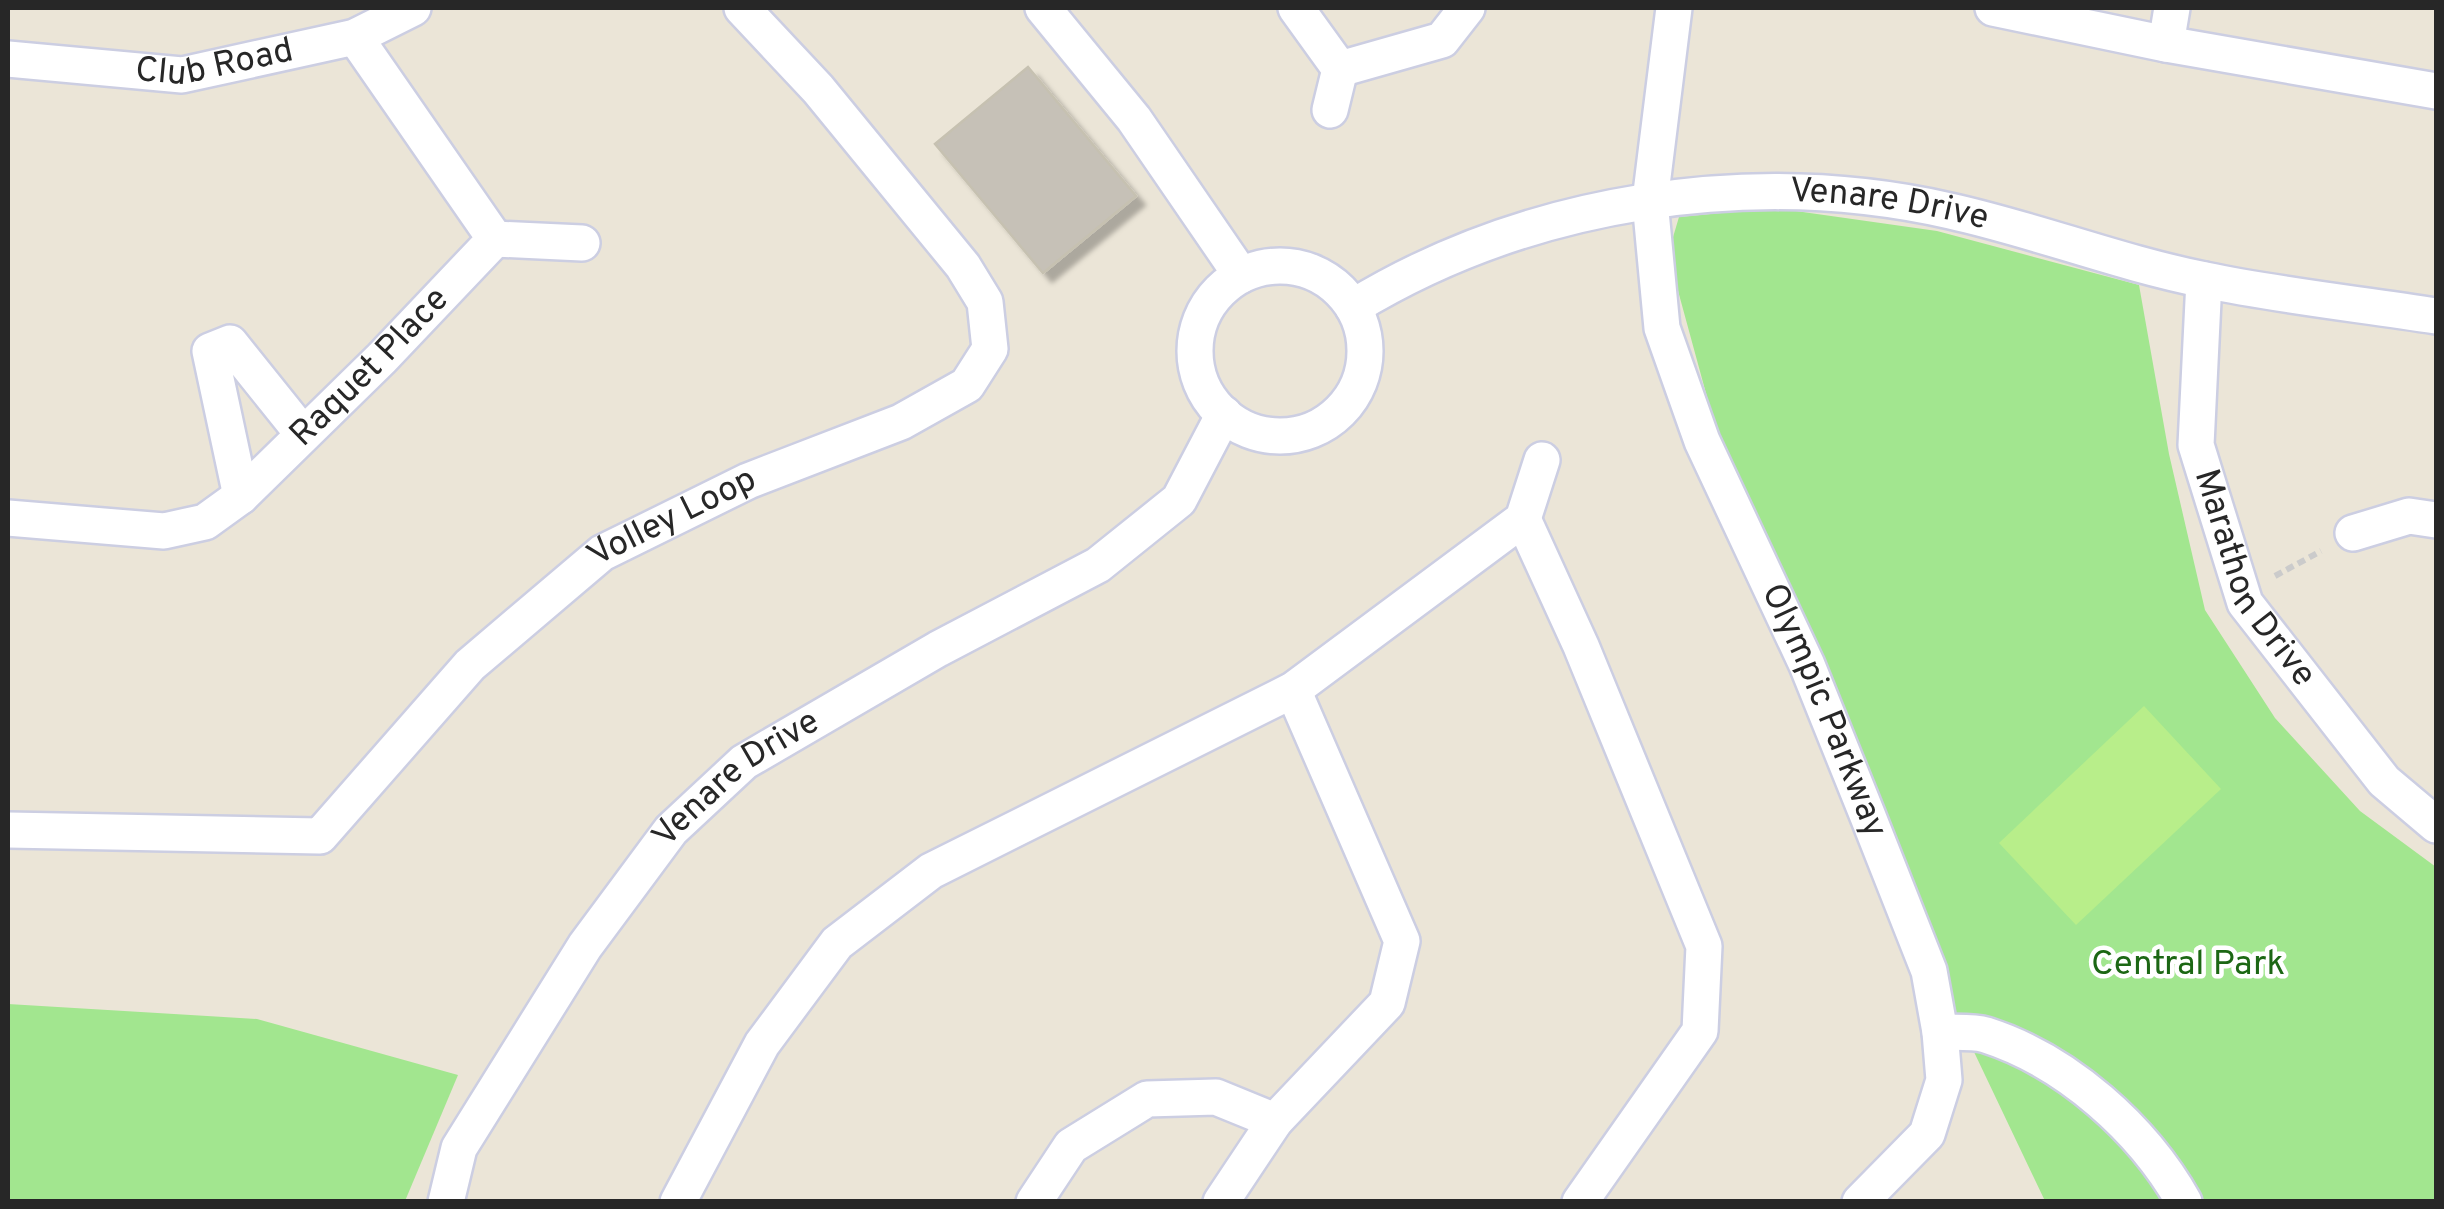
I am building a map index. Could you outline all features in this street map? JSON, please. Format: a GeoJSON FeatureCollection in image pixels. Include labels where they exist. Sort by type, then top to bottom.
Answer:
{"type":"FeatureCollection","features":[{"type":"Feature","properties":{"kind":"street","name":"Club Road"},"geometry":{"type":"LineString","coordinates":[[8,60],[182,75],[355,38],[413,8]]}},
{"type":"Feature","properties":{"kind":"street","name":"Volley Loop"},"geometry":{"type":"LineString","coordinates":[[8,830],[320,836],[470,665],[602,553],[748,481],[901,422],[966,384],[990,349],[985,302],[963,266],[818,89],[742,8]]}},
{"type":"Feature","properties":{"kind":"street"},"geometry":{"type":"LineString","coordinates":[[1043,8],[1134,119],[1241,275]]}},
{"type":"Feature","properties":{"kind":"street"},"geometry":{"type":"LineString","coordinates":[[1296,8],[1340,69],[1330,110]]}},
{"type":"Feature","properties":{"kind":"street"},"geometry":{"type":"LineString","coordinates":[[1340,69],[1442,40],[1467,8]]}},
{"type":"Feature","properties":{"kind":"street","name":"Olympic Parkway"},"geometry":{"type":"LineString","coordinates":[[1674,8],[1650,201],[1662,328],[1702,441],[1806,665],[1874,831],[1929,971],[1940,1032],[1944,1080],[1927,1134],[1860,1202]]}},
{"type":"Feature","properties":{"kind":"street"},"geometry":{"type":"LineString","coordinates":[[1992,8],[2166,44],[2436,90]]}},
{"type":"Feature","properties":{"kind":"street"},"geometry":{"type":"LineString","coordinates":[[2166,44],[2172,8]]}},
{"type":"Feature","properties":{"kind":"street"},"geometry":{"type":"LineString","coordinates":[[355,38],[495,239],[582,243]]}},
{"type":"Feature","properties":{"kind":"street","name":"Venare Drive"},"geometry":{"type":"LineString","coordinates":[[1353,307],[1414,269],[1531,229],[1650,201],[1782,190],[1858,196],[1948,210],[2204,280],[2436,316]]}},
{"type":"Feature","properties":{"kind":"street","name":"Raquet Place"},"geometry":{"type":"LineString","coordinates":[[8,518],[164,532],[205,522],[241,496],[382,358],[495,239]]}},
{"type":"Feature","properties":{"kind":"street"},"geometry":{"type":"LineString","coordinates":[[1265,267],[1303,270],[1336,287],[1353,307],[1363,332],[1365,358],[1359,384],[1345,407],[1325,424],[1300,434],[1273,436],[1247,429],[1224,414],[1202,380],[1196,340],[1204,314],[1219,292],[1241,275],[1265,267]]}},
{"type":"Feature","properties":{"kind":"street","name":"Marathon Drive"},"geometry":{"type":"LineString","coordinates":[[2204,280],[2196,445],[2242,594],[2384,781],[2436,825]]}},
{"type":"Feature","properties":{"kind":"street"},"geometry":{"type":"LineString","coordinates":[[241,496],[210,350],[230,343],[302,434]]}},
{"type":"Feature","properties":{"kind":"street","name":"Venare Drive"},"geometry":{"type":"LineString","coordinates":[[446,1202],[459,1148],[585,946],[672,830],[744,762],[938,649],[1098,565],[1179,500],[1224,414]]}},
{"type":"Feature","properties":{"kind":"street"},"geometry":{"type":"LineString","coordinates":[[678,1202],[762,1044],[836,943],[931,871],[1293,690],[1523,519],[1542,460]]}},
{"type":"Feature","properties":{"kind":"street"},"geometry":{"type":"LineString","coordinates":[[2353,534],[2409,516],[2436,520]]}},
{"type":"Feature","properties":{"kind":"street"},"geometry":{"type":"LineString","coordinates":[[1523,519],[1581,646],[1704,946],[1700,1031],[1580,1202]]}},
{"type":"Feature","properties":{"kind":"street"},"geometry":{"type":"LineString","coordinates":[[1220,1202],[1275,1121],[1387,1004],[1402,941],[1293,690]]}},
{"type":"Feature","properties":{"kind":"street"},"geometry":{"type":"LineString","coordinates":[[1940,1032],[1984,1034],[2070,1078],[2140,1138],[2184,1202]]}},
{"type":"Feature","properties":{"kind":"street"},"geometry":{"type":"LineString","coordinates":[[1034,1202],[1071,1146],[1146,1100],[1216,1098],[1275,1121]]}},
{"type":"Feature","properties":{"kind":"path"},"geometry":{"type":"LineString","coordinates":[[2242,594],[2353,534]]}},
{"type":"Feature","properties":{"kind":"green space","name":"Central Park"},"geometry":{"type":"Polygon","coordinates":[[[1774,208],[1937,231],[2139,285],[2169,454],[2205,610],[2275,718],[2360,811],[2436,867],[2436,1201],[2045,1201],[1955,1012],[1949,973],[1885,811],[1716,430],[1668,254],[1679,217],[1774,208]]]}},
{"type":"Feature","properties":{"kind":"green space"},"geometry":{"type":"Polygon","coordinates":[[[2144,706],[2221,789],[2076,925],[1999,843],[2144,706]]]}},
{"type":"Feature","properties":{"kind":"green space"},"geometry":{"type":"Polygon","coordinates":[[[8,1004],[257,1019],[458,1075],[405,1201],[8,1201],[8,1004]]]}},
{"type":"Feature","properties":{"kind":"building"},"geometry":{"type":"Polygon","coordinates":[[[1028,67],[1136,196],[1043,273],[935,144],[1028,67]]]}}]}
